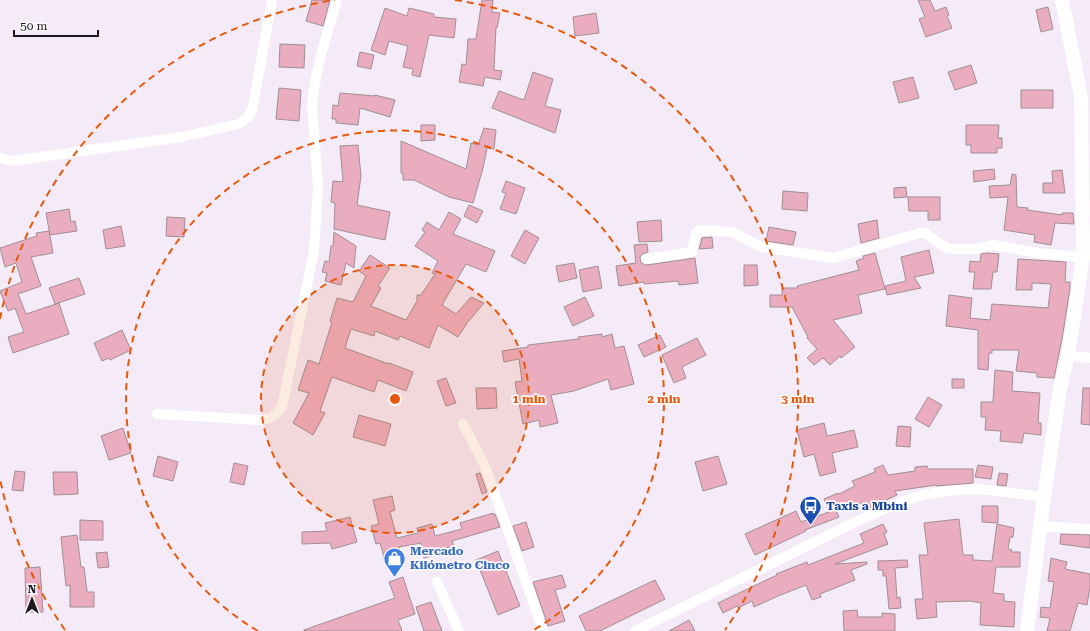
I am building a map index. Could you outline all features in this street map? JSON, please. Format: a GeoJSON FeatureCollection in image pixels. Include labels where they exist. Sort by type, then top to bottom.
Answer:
{"type":"FeatureCollection","features":[{"type":"Feature","properties":{"kind":"main road"},"geometry":{"type":"LineString","coordinates":[[1026,631],[1060,389],[1068,355],[1083,257],[1082,212],[1086,184],[1081,97],[1062,0]]}},
{"type":"Feature","properties":{"kind":"street"},"geometry":{"type":"LineString","coordinates":[[0,158],[12,160],[181,137],[238,124],[248,118],[252,112],[272,0]]}},
{"type":"Feature","properties":{"kind":"street"},"geometry":{"type":"LineString","coordinates":[[157,414],[261,420],[271,418],[278,413],[282,407],[314,251],[318,186],[312,105],[313,93],[337,0]]}},
{"type":"Feature","properties":{"kind":"street"},"geometry":{"type":"LineString","coordinates":[[646,259],[692,252],[696,233],[700,230],[732,232],[762,247],[834,258],[920,233],[925,233],[948,249],[975,249],[993,245],[1038,254],[1083,257]]}},
{"type":"Feature","properties":{"kind":"street"},"geometry":{"type":"LineString","coordinates":[[1068,355],[1090,358]]}},
{"type":"Feature","properties":{"kind":"street"},"geometry":{"type":"LineString","coordinates":[[463,424],[484,464],[543,631]]}},
{"type":"Feature","properties":{"kind":"street"},"geometry":{"type":"LineString","coordinates":[[636,631],[855,522],[893,505],[923,495],[979,489],[1044,497]]}},
{"type":"Feature","properties":{"kind":"street"},"geometry":{"type":"LineString","coordinates":[[1040,526],[1090,529]]}},
{"type":"Feature","properties":{"kind":"street"},"geometry":{"type":"LineString","coordinates":[[437,582],[459,631]]}},
{"type":"Feature","properties":{"kind":"building"},"geometry":{"type":"Polygon","coordinates":[[[312,0],[330,0],[323,26],[306,21],[312,0]]]}},
{"type":"Feature","properties":{"kind":"building"},"geometry":{"type":"Polygon","coordinates":[[[482,0],[493,0],[492,12],[500,13],[497,28],[496,27],[494,70],[502,71],[500,80],[485,77],[483,86],[459,82],[462,64],[466,65],[468,39],[476,39],[482,0]]]}},
{"type":"Feature","properties":{"kind":"building"},"geometry":{"type":"Polygon","coordinates":[[[918,0],[930,0],[935,11],[946,7],[949,15],[947,16],[952,28],[926,37],[919,19],[925,17],[918,0]]]}},
{"type":"Feature","properties":{"kind":"building"},"geometry":{"type":"Polygon","coordinates":[[[1048,7],[1053,29],[1041,32],[1036,10],[1048,7]]]}},
{"type":"Feature","properties":{"kind":"building"},"geometry":{"type":"Polygon","coordinates":[[[385,8],[407,16],[409,8],[434,14],[434,17],[456,19],[454,38],[429,35],[420,77],[412,75],[413,69],[403,67],[408,46],[389,41],[385,55],[371,50],[385,8]]]}},
{"type":"Feature","properties":{"kind":"building"},"geometry":{"type":"Polygon","coordinates":[[[596,13],[599,33],[575,36],[573,17],[596,13]]]}},
{"type":"Feature","properties":{"kind":"building"},"geometry":{"type":"Polygon","coordinates":[[[280,44],[305,45],[304,68],[279,67],[280,44]]]}},
{"type":"Feature","properties":{"kind":"building"},"geometry":{"type":"Polygon","coordinates":[[[360,52],[374,55],[371,69],[357,66],[360,52]]]}},
{"type":"Feature","properties":{"kind":"building"},"geometry":{"type":"Polygon","coordinates":[[[971,65],[977,83],[955,90],[948,72],[971,65]]]}},
{"type":"Feature","properties":{"kind":"building"},"geometry":{"type":"Polygon","coordinates":[[[533,72],[553,79],[545,106],[561,110],[555,133],[492,108],[499,91],[524,100],[533,72]]]}},
{"type":"Feature","properties":{"kind":"building"},"geometry":{"type":"Polygon","coordinates":[[[913,77],[919,98],[899,103],[893,82],[913,77]]]}},
{"type":"Feature","properties":{"kind":"building"},"geometry":{"type":"Polygon","coordinates":[[[279,88],[301,90],[299,121],[276,119],[279,88]]]}},
{"type":"Feature","properties":{"kind":"building"},"geometry":{"type":"Polygon","coordinates":[[[1021,90],[1053,90],[1053,108],[1021,108],[1021,90]]]}},
{"type":"Feature","properties":{"kind":"building"},"geometry":{"type":"Polygon","coordinates":[[[340,93],[375,95],[395,100],[390,117],[360,108],[358,125],[336,123],[336,119],[332,119],[333,105],[338,106],[340,93]]]}},
{"type":"Feature","properties":{"kind":"building"},"geometry":{"type":"Polygon","coordinates":[[[421,125],[435,125],[435,140],[421,141],[421,125]]]}},
{"type":"Feature","properties":{"kind":"building"},"geometry":{"type":"Polygon","coordinates":[[[966,125],[999,125],[998,138],[1002,138],[1002,148],[997,148],[997,153],[971,153],[971,145],[966,145],[966,125]]]}},
{"type":"Feature","properties":{"kind":"building"},"geometry":{"type":"Polygon","coordinates":[[[484,128],[496,130],[494,149],[487,148],[473,203],[449,197],[414,180],[403,180],[403,173],[401,173],[401,141],[466,169],[471,143],[478,145],[484,128]]]}},
{"type":"Feature","properties":{"kind":"building"},"geometry":{"type":"Polygon","coordinates":[[[358,145],[361,176],[357,205],[390,212],[385,240],[334,229],[335,203],[331,202],[333,181],[343,182],[340,146],[358,145]]]}},
{"type":"Feature","properties":{"kind":"building"},"geometry":{"type":"Polygon","coordinates":[[[994,169],[995,179],[974,182],[973,171],[994,169]]]}},
{"type":"Feature","properties":{"kind":"building"},"geometry":{"type":"Polygon","coordinates":[[[1062,170],[1065,193],[1043,193],[1043,183],[1053,183],[1052,171],[1062,170]]]}},
{"type":"Feature","properties":{"kind":"building"},"geometry":{"type":"Polygon","coordinates":[[[1012,174],[1016,175],[1017,207],[1028,208],[1027,210],[1062,215],[1062,213],[1073,213],[1074,224],[1055,223],[1051,245],[1034,242],[1035,235],[1004,230],[1008,197],[990,198],[989,186],[1010,185],[1012,174]]]}},
{"type":"Feature","properties":{"kind":"building"},"geometry":{"type":"Polygon","coordinates":[[[506,181],[525,188],[516,214],[500,209],[506,193],[502,192],[506,181]]]}},
{"type":"Feature","properties":{"kind":"building"},"geometry":{"type":"Polygon","coordinates":[[[906,187],[907,197],[894,198],[894,188],[906,187]]]}},
{"type":"Feature","properties":{"kind":"building"},"geometry":{"type":"Polygon","coordinates":[[[783,191],[808,193],[807,211],[782,209],[783,191]]]}},
{"type":"Feature","properties":{"kind":"building"},"geometry":{"type":"Polygon","coordinates":[[[908,197],[940,197],[940,220],[928,220],[928,211],[909,211],[908,197]]]}},
{"type":"Feature","properties":{"kind":"building"},"geometry":{"type":"Polygon","coordinates":[[[469,205],[483,211],[477,223],[464,216],[469,205]]]}},
{"type":"Feature","properties":{"kind":"building"},"geometry":{"type":"Polygon","coordinates":[[[69,209],[71,222],[75,221],[77,231],[50,235],[46,213],[69,209]]]}},
{"type":"Feature","properties":{"kind":"building"},"geometry":{"type":"Polygon","coordinates":[[[449,212],[461,219],[453,234],[495,251],[486,272],[466,264],[442,305],[456,314],[471,297],[484,303],[467,323],[458,337],[438,325],[429,348],[400,336],[398,340],[375,331],[374,336],[351,329],[345,348],[413,372],[406,391],[378,380],[374,392],[332,377],[320,411],[325,413],[313,435],[293,423],[309,393],[298,390],[308,360],[319,364],[332,322],[330,321],[337,298],[353,302],[366,276],[359,271],[370,255],[390,268],[378,286],[381,288],[371,306],[406,320],[417,301],[417,295],[421,295],[435,274],[432,273],[438,261],[415,246],[425,232],[422,230],[427,222],[439,230],[449,212]]]}},
{"type":"Feature","properties":{"kind":"building"},"geometry":{"type":"Polygon","coordinates":[[[167,217],[185,218],[184,237],[166,236],[167,217]]]}},
{"type":"Feature","properties":{"kind":"building"},"geometry":{"type":"Polygon","coordinates":[[[661,220],[662,241],[639,242],[637,222],[661,220]]]}},
{"type":"Feature","properties":{"kind":"building"},"geometry":{"type":"Polygon","coordinates":[[[877,220],[879,238],[861,243],[858,224],[877,220]]]}},
{"type":"Feature","properties":{"kind":"building"},"geometry":{"type":"Polygon","coordinates":[[[121,226],[125,246],[106,249],[103,230],[121,226]]]}},
{"type":"Feature","properties":{"kind":"building"},"geometry":{"type":"Polygon","coordinates":[[[769,227],[796,232],[793,245],[766,241],[769,227]]]}},
{"type":"Feature","properties":{"kind":"building"},"geometry":{"type":"Polygon","coordinates":[[[525,230],[539,238],[525,264],[511,256],[525,230]]]}},
{"type":"Feature","properties":{"kind":"building"},"geometry":{"type":"Polygon","coordinates":[[[49,231],[53,253],[31,257],[41,286],[18,294],[26,314],[59,303],[69,334],[13,353],[8,337],[24,332],[15,308],[8,311],[0,291],[22,282],[16,263],[5,267],[0,248],[37,236],[36,233],[49,231]]]}},
{"type":"Feature","properties":{"kind":"building"},"geometry":{"type":"Polygon","coordinates":[[[334,232],[356,246],[354,268],[346,263],[341,285],[325,281],[327,273],[322,272],[325,261],[329,262],[331,246],[333,246],[334,232]]]}},
{"type":"Feature","properties":{"kind":"building"},"geometry":{"type":"Polygon","coordinates":[[[712,237],[713,248],[699,249],[702,238],[712,237]]]}},
{"type":"Feature","properties":{"kind":"building"},"geometry":{"type":"Polygon","coordinates":[[[647,244],[648,252],[642,254],[640,257],[641,263],[647,265],[695,258],[698,283],[679,285],[678,281],[644,284],[644,282],[619,286],[616,266],[636,263],[634,245],[647,244]]]}},
{"type":"Feature","properties":{"kind":"building"},"geometry":{"type":"Polygon","coordinates":[[[929,250],[934,273],[914,277],[921,288],[887,295],[885,286],[906,281],[901,257],[929,250]]]}},
{"type":"Feature","properties":{"kind":"building"},"geometry":{"type":"Polygon","coordinates":[[[875,253],[885,289],[858,295],[862,313],[833,320],[855,347],[841,358],[840,356],[830,365],[823,358],[814,365],[807,358],[817,349],[807,338],[808,337],[792,307],[770,307],[770,295],[782,295],[782,288],[798,288],[797,286],[859,270],[856,261],[864,258],[863,256],[875,253]]]}},
{"type":"Feature","properties":{"kind":"building"},"geometry":{"type":"Polygon","coordinates":[[[981,254],[999,254],[997,272],[993,272],[991,289],[973,289],[975,272],[969,272],[970,261],[980,262],[981,254]]]}},
{"type":"Feature","properties":{"kind":"building"},"geometry":{"type":"Polygon","coordinates":[[[1018,259],[1066,262],[1065,282],[1070,282],[1070,289],[1054,378],[1037,377],[1037,373],[1016,371],[1019,350],[992,350],[992,353],[989,353],[988,370],[978,369],[978,330],[946,326],[949,295],[972,298],[970,318],[990,320],[992,304],[1048,308],[1051,284],[1032,283],[1032,290],[1016,290],[1018,259]]]}},
{"type":"Feature","properties":{"kind":"building"},"geometry":{"type":"Polygon","coordinates":[[[574,263],[577,278],[559,282],[556,266],[574,263]]]}},
{"type":"Feature","properties":{"kind":"building"},"geometry":{"type":"Polygon","coordinates":[[[744,265],[757,265],[758,285],[744,286],[744,265]]]}},
{"type":"Feature","properties":{"kind":"building"},"geometry":{"type":"Polygon","coordinates":[[[598,266],[602,288],[583,292],[579,270],[598,266]]]}},
{"type":"Feature","properties":{"kind":"building"},"geometry":{"type":"Polygon","coordinates":[[[79,278],[85,294],[55,304],[49,288],[79,278]]]}},
{"type":"Feature","properties":{"kind":"building"},"geometry":{"type":"Polygon","coordinates":[[[585,297],[594,316],[573,326],[564,307],[585,297]]]}},
{"type":"Feature","properties":{"kind":"building"},"geometry":{"type":"Polygon","coordinates":[[[122,330],[131,350],[110,360],[109,358],[102,361],[94,343],[122,330]]]}},
{"type":"Feature","properties":{"kind":"building"},"geometry":{"type":"Polygon","coordinates":[[[602,334],[602,337],[612,334],[615,348],[624,346],[634,384],[611,390],[608,379],[574,391],[551,395],[558,423],[540,427],[539,420],[523,424],[515,382],[522,381],[519,359],[504,362],[502,351],[528,347],[528,345],[579,339],[578,337],[602,334]]]}},
{"type":"Feature","properties":{"kind":"building"},"geometry":{"type":"Polygon","coordinates":[[[660,335],[666,347],[644,357],[638,345],[660,335]]]}},
{"type":"Feature","properties":{"kind":"building"},"geometry":{"type":"Polygon","coordinates":[[[697,338],[706,355],[682,367],[686,378],[674,383],[662,355],[697,338]]]}},
{"type":"Feature","properties":{"kind":"building"},"geometry":{"type":"Polygon","coordinates":[[[995,370],[1013,372],[1012,391],[1040,393],[1038,423],[1041,423],[1041,435],[1024,433],[1022,443],[1000,441],[1001,431],[985,430],[986,417],[981,417],[981,402],[993,402],[995,370]]]}},
{"type":"Feature","properties":{"kind":"building"},"geometry":{"type":"Polygon","coordinates":[[[446,378],[456,403],[446,406],[437,381],[446,378]]]}},
{"type":"Feature","properties":{"kind":"building"},"geometry":{"type":"Polygon","coordinates":[[[952,379],[964,379],[964,388],[952,388],[952,379]]]}},
{"type":"Feature","properties":{"kind":"building"},"geometry":{"type":"Polygon","coordinates":[[[476,388],[496,388],[497,408],[477,409],[476,388]]]}},
{"type":"Feature","properties":{"kind":"building"},"geometry":{"type":"Polygon","coordinates":[[[1083,388],[1090,388],[1090,425],[1081,424],[1083,388]]]}},
{"type":"Feature","properties":{"kind":"building"},"geometry":{"type":"Polygon","coordinates":[[[928,397],[942,405],[929,427],[915,419],[928,397]]]}},
{"type":"Feature","properties":{"kind":"building"},"geometry":{"type":"Polygon","coordinates":[[[359,415],[391,424],[385,446],[353,437],[359,415]]]}},
{"type":"Feature","properties":{"kind":"building"},"geometry":{"type":"Polygon","coordinates":[[[824,423],[827,436],[854,430],[858,447],[832,453],[836,472],[820,476],[814,454],[804,457],[797,430],[824,423]]]}},
{"type":"Feature","properties":{"kind":"building"},"geometry":{"type":"Polygon","coordinates":[[[898,426],[911,427],[910,447],[896,446],[898,426]]]}},
{"type":"Feature","properties":{"kind":"building"},"geometry":{"type":"Polygon","coordinates":[[[123,428],[131,453],[109,460],[101,436],[123,428]]]}},
{"type":"Feature","properties":{"kind":"building"},"geometry":{"type":"Polygon","coordinates":[[[158,456],[178,462],[173,481],[153,476],[158,456]]]}},
{"type":"Feature","properties":{"kind":"building"},"geometry":{"type":"Polygon","coordinates":[[[718,456],[727,484],[703,491],[695,462],[718,456]]]}},
{"type":"Feature","properties":{"kind":"building"},"geometry":{"type":"Polygon","coordinates":[[[234,463],[248,466],[244,485],[230,482],[234,463]]]}},
{"type":"Feature","properties":{"kind":"building"},"geometry":{"type":"Polygon","coordinates":[[[883,465],[888,475],[915,471],[915,467],[927,466],[928,469],[973,469],[973,483],[936,485],[895,491],[897,495],[865,510],[861,503],[855,505],[855,503],[836,510],[839,517],[805,530],[806,531],[755,555],[745,534],[796,511],[801,522],[829,512],[824,499],[855,486],[852,481],[875,472],[874,469],[883,465]]]}},
{"type":"Feature","properties":{"kind":"building"},"geometry":{"type":"Polygon","coordinates":[[[978,465],[993,467],[991,479],[975,477],[978,465]]]}},
{"type":"Feature","properties":{"kind":"building"},"geometry":{"type":"Polygon","coordinates":[[[15,471],[25,472],[23,491],[12,490],[15,471]]]}},
{"type":"Feature","properties":{"kind":"building"},"geometry":{"type":"Polygon","coordinates":[[[53,472],[77,472],[78,494],[54,495],[53,472]]]}},
{"type":"Feature","properties":{"kind":"building"},"geometry":{"type":"Polygon","coordinates":[[[480,473],[487,492],[482,494],[476,474],[480,473]]]}},
{"type":"Feature","properties":{"kind":"building"},"geometry":{"type":"Polygon","coordinates":[[[999,473],[1008,474],[1006,486],[997,485],[999,473]]]}},
{"type":"Feature","properties":{"kind":"building"},"geometry":{"type":"Polygon","coordinates":[[[392,496],[395,510],[390,512],[397,538],[418,533],[417,528],[432,524],[435,536],[462,529],[460,523],[493,513],[493,515],[495,514],[500,527],[452,541],[454,546],[438,550],[439,554],[424,558],[421,543],[399,547],[402,559],[386,564],[380,543],[376,544],[371,526],[379,524],[373,500],[392,496]]]}},
{"type":"Feature","properties":{"kind":"building"},"geometry":{"type":"Polygon","coordinates":[[[982,506],[998,506],[998,523],[982,522],[982,506]]]}},
{"type":"Feature","properties":{"kind":"building"},"geometry":{"type":"Polygon","coordinates":[[[350,517],[357,542],[332,549],[330,543],[302,544],[302,532],[327,531],[325,523],[350,517]]]}},
{"type":"Feature","properties":{"kind":"building"},"geometry":{"type":"Polygon","coordinates":[[[959,519],[963,555],[973,555],[973,560],[992,561],[997,524],[1014,528],[1013,537],[1010,537],[1008,549],[1012,550],[1011,552],[1020,552],[1020,567],[996,567],[993,593],[1004,594],[1004,601],[1015,602],[1014,627],[980,625],[981,603],[970,601],[936,602],[937,617],[917,619],[915,599],[923,599],[919,555],[928,555],[924,523],[959,519]]]}},
{"type":"Feature","properties":{"kind":"building"},"geometry":{"type":"Polygon","coordinates":[[[80,520],[103,521],[103,540],[80,540],[80,520]]]}},
{"type":"Feature","properties":{"kind":"building"},"geometry":{"type":"Polygon","coordinates":[[[526,522],[534,547],[522,551],[513,526],[526,522]]]}},
{"type":"Feature","properties":{"kind":"building"},"geometry":{"type":"Polygon","coordinates":[[[883,524],[887,532],[884,534],[888,544],[835,564],[867,562],[867,564],[851,570],[855,580],[820,594],[821,597],[812,600],[806,585],[754,607],[752,601],[723,613],[718,603],[777,575],[776,574],[807,562],[808,565],[864,543],[860,534],[883,524]]]}},
{"type":"Feature","properties":{"kind":"building"},"geometry":{"type":"Polygon","coordinates":[[[1061,534],[1090,535],[1090,548],[1060,544],[1061,534]]]}},
{"type":"Feature","properties":{"kind":"building"},"geometry":{"type":"Polygon","coordinates":[[[77,535],[81,567],[84,567],[87,592],[94,592],[94,607],[70,607],[70,585],[66,586],[61,537],[77,535]]]}},
{"type":"Feature","properties":{"kind":"building"},"geometry":{"type":"Polygon","coordinates":[[[498,551],[520,606],[498,615],[476,560],[498,551]]]}},
{"type":"Feature","properties":{"kind":"building"},"geometry":{"type":"Polygon","coordinates":[[[107,552],[109,567],[98,568],[96,553],[107,552]]]}},
{"type":"Feature","properties":{"kind":"building"},"geometry":{"type":"Polygon","coordinates":[[[1051,558],[1067,562],[1065,569],[1090,574],[1090,587],[1087,605],[1078,603],[1070,631],[1047,631],[1050,618],[1040,617],[1041,607],[1050,608],[1054,582],[1048,581],[1051,558]]]}},
{"type":"Feature","properties":{"kind":"building"},"geometry":{"type":"Polygon","coordinates":[[[907,560],[908,567],[895,568],[897,598],[900,597],[901,608],[889,609],[886,576],[883,576],[883,570],[878,570],[878,561],[907,560]]]}},
{"type":"Feature","properties":{"kind":"building"},"geometry":{"type":"Polygon","coordinates":[[[40,567],[43,612],[26,612],[25,568],[40,567]]]}},
{"type":"Feature","properties":{"kind":"building"},"geometry":{"type":"Polygon","coordinates":[[[562,575],[566,587],[555,590],[565,621],[548,626],[533,582],[562,575]]]}},
{"type":"Feature","properties":{"kind":"building"},"geometry":{"type":"Polygon","coordinates":[[[403,577],[415,614],[398,620],[402,631],[304,631],[395,598],[389,582],[403,577]]]}},
{"type":"Feature","properties":{"kind":"building"},"geometry":{"type":"Polygon","coordinates":[[[655,580],[665,599],[600,631],[586,631],[579,616],[655,580]]]}},
{"type":"Feature","properties":{"kind":"building"},"geometry":{"type":"Polygon","coordinates":[[[431,602],[442,631],[424,631],[416,607],[431,602]]]}},
{"type":"Feature","properties":{"kind":"building"},"geometry":{"type":"Polygon","coordinates":[[[857,610],[858,617],[882,617],[882,613],[895,614],[895,631],[844,631],[843,611],[857,610]]]}},
{"type":"Feature","properties":{"kind":"building"},"geometry":{"type":"Polygon","coordinates":[[[689,620],[695,631],[669,631],[689,620]]]}},
{"type":"Feature","properties":{"kind":"place","name":"Taxis a Mbini"},"geometry":{"type":"Point","coordinates":[811,526]}},
{"type":"Feature","properties":{"kind":"place","name":"Mercado Kilómetro Cinco"},"geometry":{"type":"Point","coordinates":[394,578]}}]}
